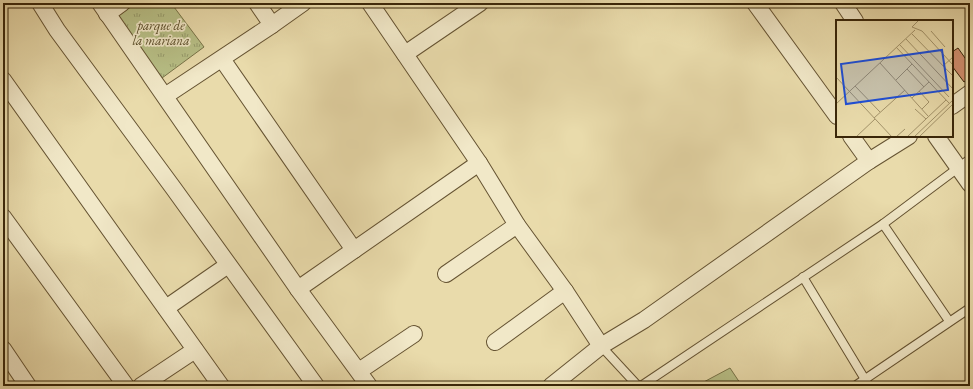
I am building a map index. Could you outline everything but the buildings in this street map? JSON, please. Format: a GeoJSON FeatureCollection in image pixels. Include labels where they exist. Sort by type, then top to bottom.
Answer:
{"type":"FeatureCollection","features":[{"type":"Feature","properties":{"kind":"street"},"geometry":{"type":"LineString","coordinates":[[40,3],[57,30],[316,386]]}},
{"type":"Feature","properties":{"kind":"street"},"geometry":{"type":"LineString","coordinates":[[122,3],[104,8],[298,289],[369,386]]}},
{"type":"Feature","properties":{"kind":"street"},"geometry":{"type":"LineString","coordinates":[[257,3],[272,25]]}},
{"type":"Feature","properties":{"kind":"street"},"geometry":{"type":"LineString","coordinates":[[165,96],[303,3]]}},
{"type":"Feature","properties":{"kind":"street"},"geometry":{"type":"LineString","coordinates":[[370,3],[479,164],[517,225],[565,291],[601,346]]}},
{"type":"Feature","properties":{"kind":"street"},"geometry":{"type":"LineString","coordinates":[[405,54],[480,3]]}},
{"type":"Feature","properties":{"kind":"street"},"geometry":{"type":"LineString","coordinates":[[755,3],[836,115]]}},
{"type":"Feature","properties":{"kind":"street"},"geometry":{"type":"LineString","coordinates":[[843,3],[854,20]]}},
{"type":"Feature","properties":{"kind":"street"},"geometry":{"type":"LineString","coordinates":[[222,59],[354,250]]}},
{"type":"Feature","properties":{"kind":"street"},"geometry":{"type":"LineString","coordinates":[[3,80],[221,386]]}},
{"type":"Feature","properties":{"kind":"street"},"geometry":{"type":"LineString","coordinates":[[953,105],[970,93]]}},
{"type":"Feature","properties":{"kind":"street"},"geometry":{"type":"LineString","coordinates":[[852,137],[869,160]]}},
{"type":"Feature","properties":{"kind":"street"},"geometry":{"type":"LineString","coordinates":[[551,386],[601,346],[644,320],[869,160],[907,137]]}},
{"type":"Feature","properties":{"kind":"street"},"geometry":{"type":"LineString","coordinates":[[937,137],[964,163],[970,184]]}},
{"type":"Feature","properties":{"kind":"street"},"geometry":{"type":"LineString","coordinates":[[298,289],[479,164]]}},
{"type":"Feature","properties":{"kind":"street"},"geometry":{"type":"LineString","coordinates":[[446,274],[517,225]]}},
{"type":"Feature","properties":{"kind":"street"},"geometry":{"type":"LineString","coordinates":[[6,226],[126,386]]}},
{"type":"Feature","properties":{"kind":"street"},"geometry":{"type":"LineString","coordinates":[[166,308],[228,265]]}},
{"type":"Feature","properties":{"kind":"street"},"geometry":{"type":"LineString","coordinates":[[495,342],[565,291]]}},
{"type":"Feature","properties":{"kind":"street"},"geometry":{"type":"LineString","coordinates":[[359,371],[414,334]]}},
{"type":"Feature","properties":{"kind":"street"},"geometry":{"type":"LineString","coordinates":[[3,349],[28,386]]}},
{"type":"Feature","properties":{"kind":"street"},"geometry":{"type":"LineString","coordinates":[[141,386],[195,350]]}},
{"type":"Feature","properties":{"kind":"lane"},"geometry":{"type":"LineString","coordinates":[[641,386],[883,224],[964,163]]}},
{"type":"Feature","properties":{"kind":"lane"},"geometry":{"type":"LineString","coordinates":[[883,224],[949,321]]}},
{"type":"Feature","properties":{"kind":"lane"},"geometry":{"type":"LineString","coordinates":[[803,277],[867,382]]}},
{"type":"Feature","properties":{"kind":"lane"},"geometry":{"type":"LineString","coordinates":[[855,386],[867,382],[949,321],[970,308]]}},
{"type":"Feature","properties":{"kind":"lane"},"geometry":{"type":"LineString","coordinates":[[601,346],[638,386]]}},
{"type":"Feature","properties":{"kind":"green space","name":"parque de la mariana"},"geometry":{"type":"Polygon","coordinates":[[[136,3],[171,3],[204,47],[162,78],[117,17],[136,3]]]}},
{"type":"Feature","properties":{"kind":"green space"},"geometry":{"type":"Polygon","coordinates":[[[730,368],[742,386],[702,386],[700,384],[730,368]]]}}]}
